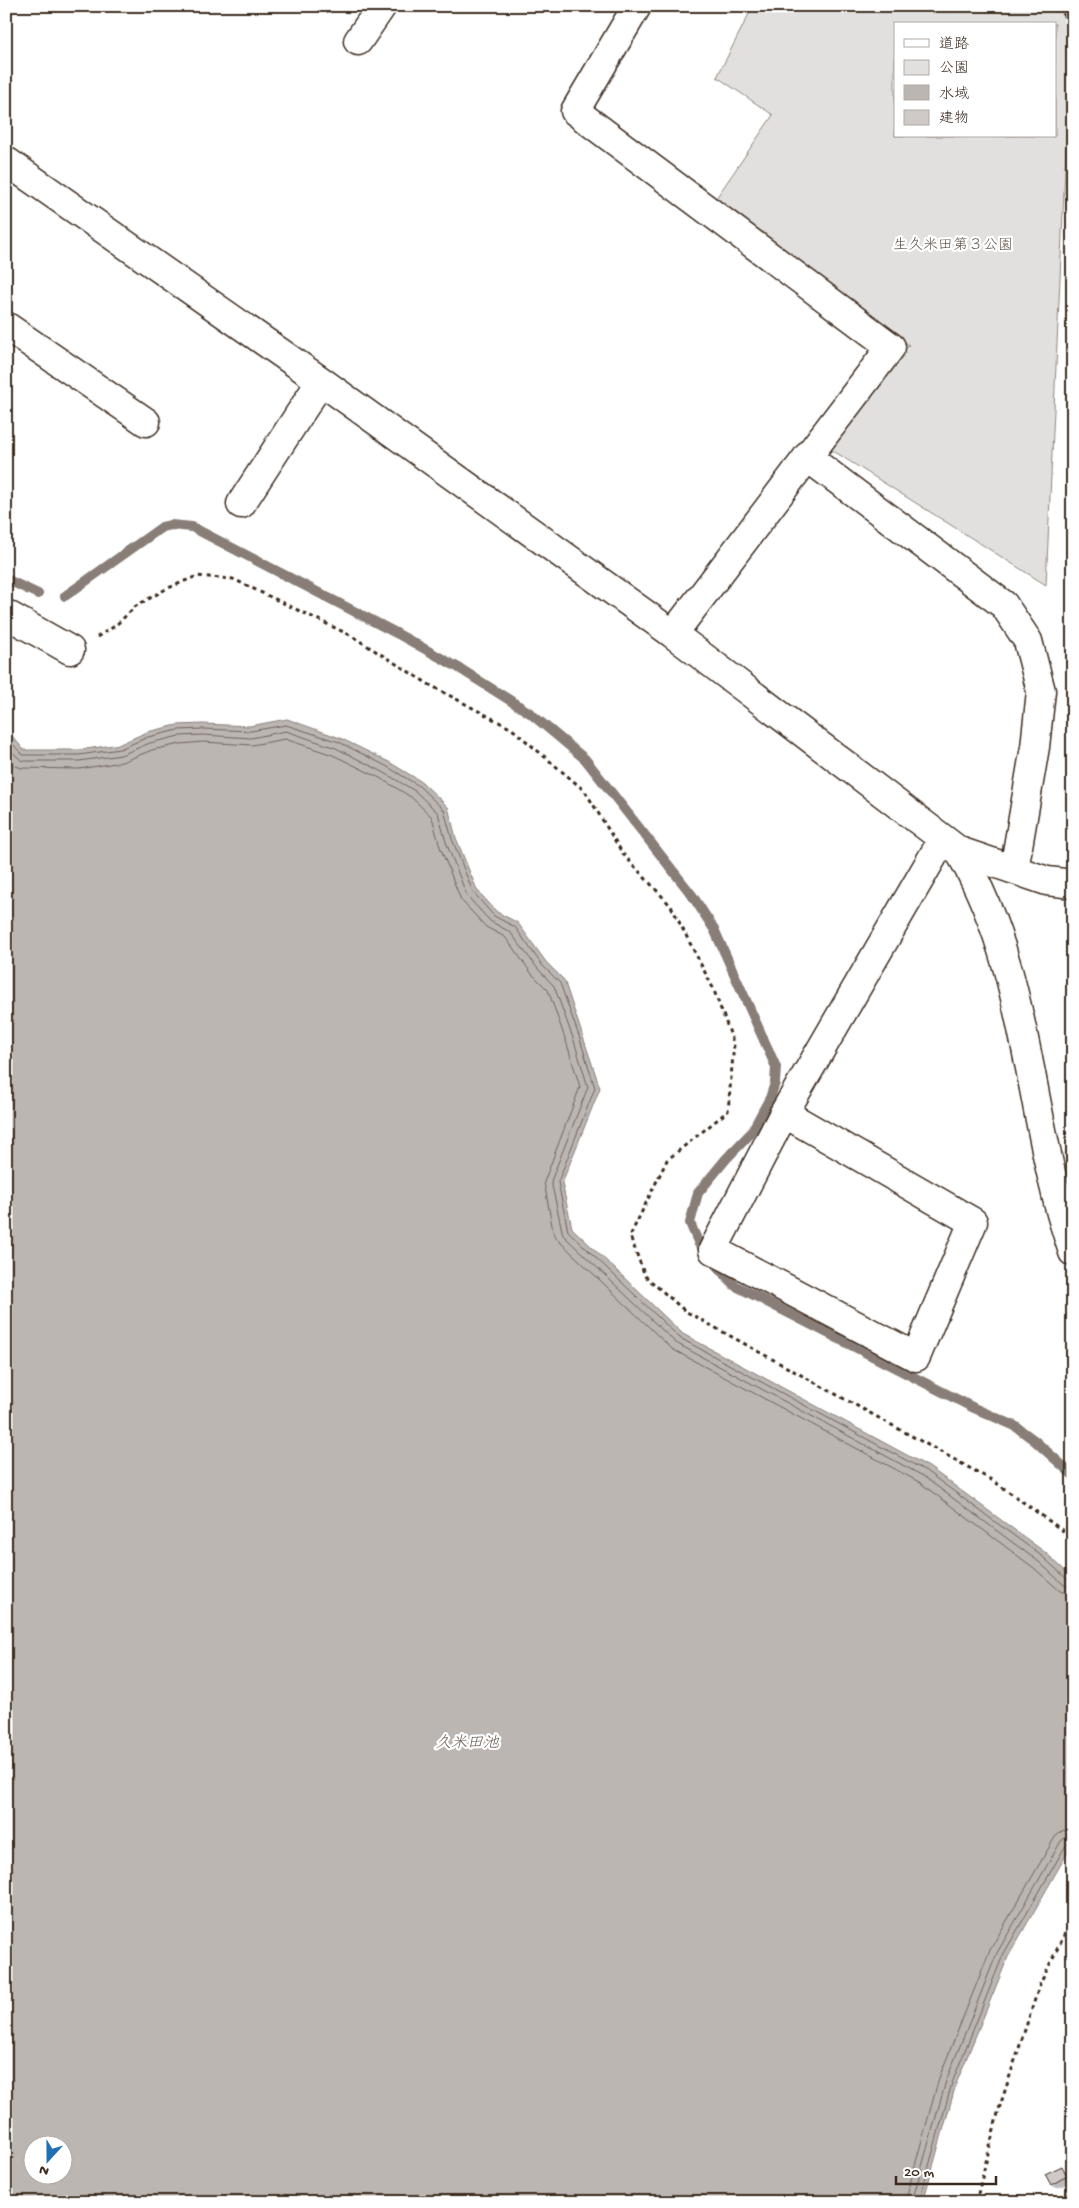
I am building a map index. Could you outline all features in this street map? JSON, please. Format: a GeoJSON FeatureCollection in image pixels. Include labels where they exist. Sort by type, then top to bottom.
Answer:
{"type":"FeatureCollection","features":[{"type":"Feature","properties":{"kind":"street"},"geometry":{"type":"LineString","coordinates":[[358,41],[382,6]]}},
{"type":"Feature","properties":{"kind":"street"},"geometry":{"type":"LineString","coordinates":[[637,6],[575,111],[891,347],[674,634]]}},
{"type":"Feature","properties":{"kind":"street"},"geometry":{"type":"LineString","coordinates":[[6,161],[321,381],[674,634],[951,845],[1047,881],[1073,884]]}},
{"type":"Feature","properties":{"kind":"street"},"geometry":{"type":"LineString","coordinates":[[6,326],[146,422]]}},
{"type":"Feature","properties":{"kind":"street"},"geometry":{"type":"LineString","coordinates":[[241,504],[321,381]]}},
{"type":"Feature","properties":{"kind":"street"},"geometry":{"type":"LineString","coordinates":[[807,457],[1004,604],[1028,641],[1041,691],[1035,747],[1014,870]]}},
{"type":"Feature","properties":{"kind":"street"},"geometry":{"type":"LineString","coordinates":[[6,614],[70,650]]}},
{"type":"Feature","properties":{"kind":"street"},"geometry":{"type":"LineString","coordinates":[[784,1113],[973,1222],[916,1357],[714,1250],[784,1113],[951,845]]}},
{"type":"Feature","properties":{"kind":"street"},"geometry":{"type":"LineString","coordinates":[[951,845],[976,879],[1012,978],[1056,1193],[1073,1252]]}},
{"type":"Feature","properties":{"kind":"path"},"geometry":{"type":"LineString","coordinates":[[1060,6],[1073,38]]}},
{"type":"Feature","properties":{"kind":"path"},"geometry":{"type":"LineString","coordinates":[[70,650],[115,626],[136,606],[166,589],[197,576],[233,579],[350,635],[430,685],[512,729],[585,791],[624,854],[671,906],[713,988],[734,1044],[728,1111],[667,1160],[630,1236],[645,1276],[685,1311],[995,1482],[1073,1538]]}},
{"type":"Feature","properties":{"kind":"path"},"geometry":{"type":"LineString","coordinates":[[1073,742],[1073,773]]}},
{"type":"Feature","properties":{"kind":"path"},"geometry":{"type":"LineString","coordinates":[[976,2202],[999,2108],[1040,1984],[1073,1917]]}},
{"type":"Feature","properties":{"kind":"green space","name":"生久米田第３公園"},"geometry":{"type":"Polygon","coordinates":[[[753,6],[1073,6],[1073,147],[1066,147],[1046,585],[819,442],[909,345],[708,210],[773,115],[717,77],[753,6]]]}},
{"type":"Feature","properties":{"kind":"water","name":"久米田池"},"geometry":{"type":"Polygon","coordinates":[[[287,719],[340,738],[389,762],[422,782],[448,807],[456,838],[477,890],[497,912],[518,923],[546,962],[564,980],[600,1088],[562,1183],[572,1228],[683,1334],[929,1467],[1046,1553],[1073,1578],[1073,1843],[1008,1957],[956,2084],[923,2202],[6,2202],[6,729],[24,750],[79,750],[120,744],[147,732],[177,725],[250,726],[287,719]]]}},
{"type":"Feature","properties":{"kind":"building"},"geometry":{"type":"Polygon","coordinates":[[[1062,2166],[1067,2176],[1051,2185],[1045,2174],[1062,2166]]]}},
{"type":"Feature","properties":{"kind":"waterway"},"geometry":{"type":"LineString","coordinates":[[65,596],[162,527],[171,525],[192,527],[398,634],[459,668],[530,713],[585,759],[692,895],[714,929],[776,1067],[775,1083],[770,1098],[751,1133],[726,1159],[698,1193],[690,1223],[699,1244],[734,1285],[974,1408],[1015,1426],[1034,1440],[1073,1475]]}},
{"type":"Feature","properties":{"kind":"waterway"},"geometry":{"type":"LineString","coordinates":[[6,579],[38,594]]}}]}
